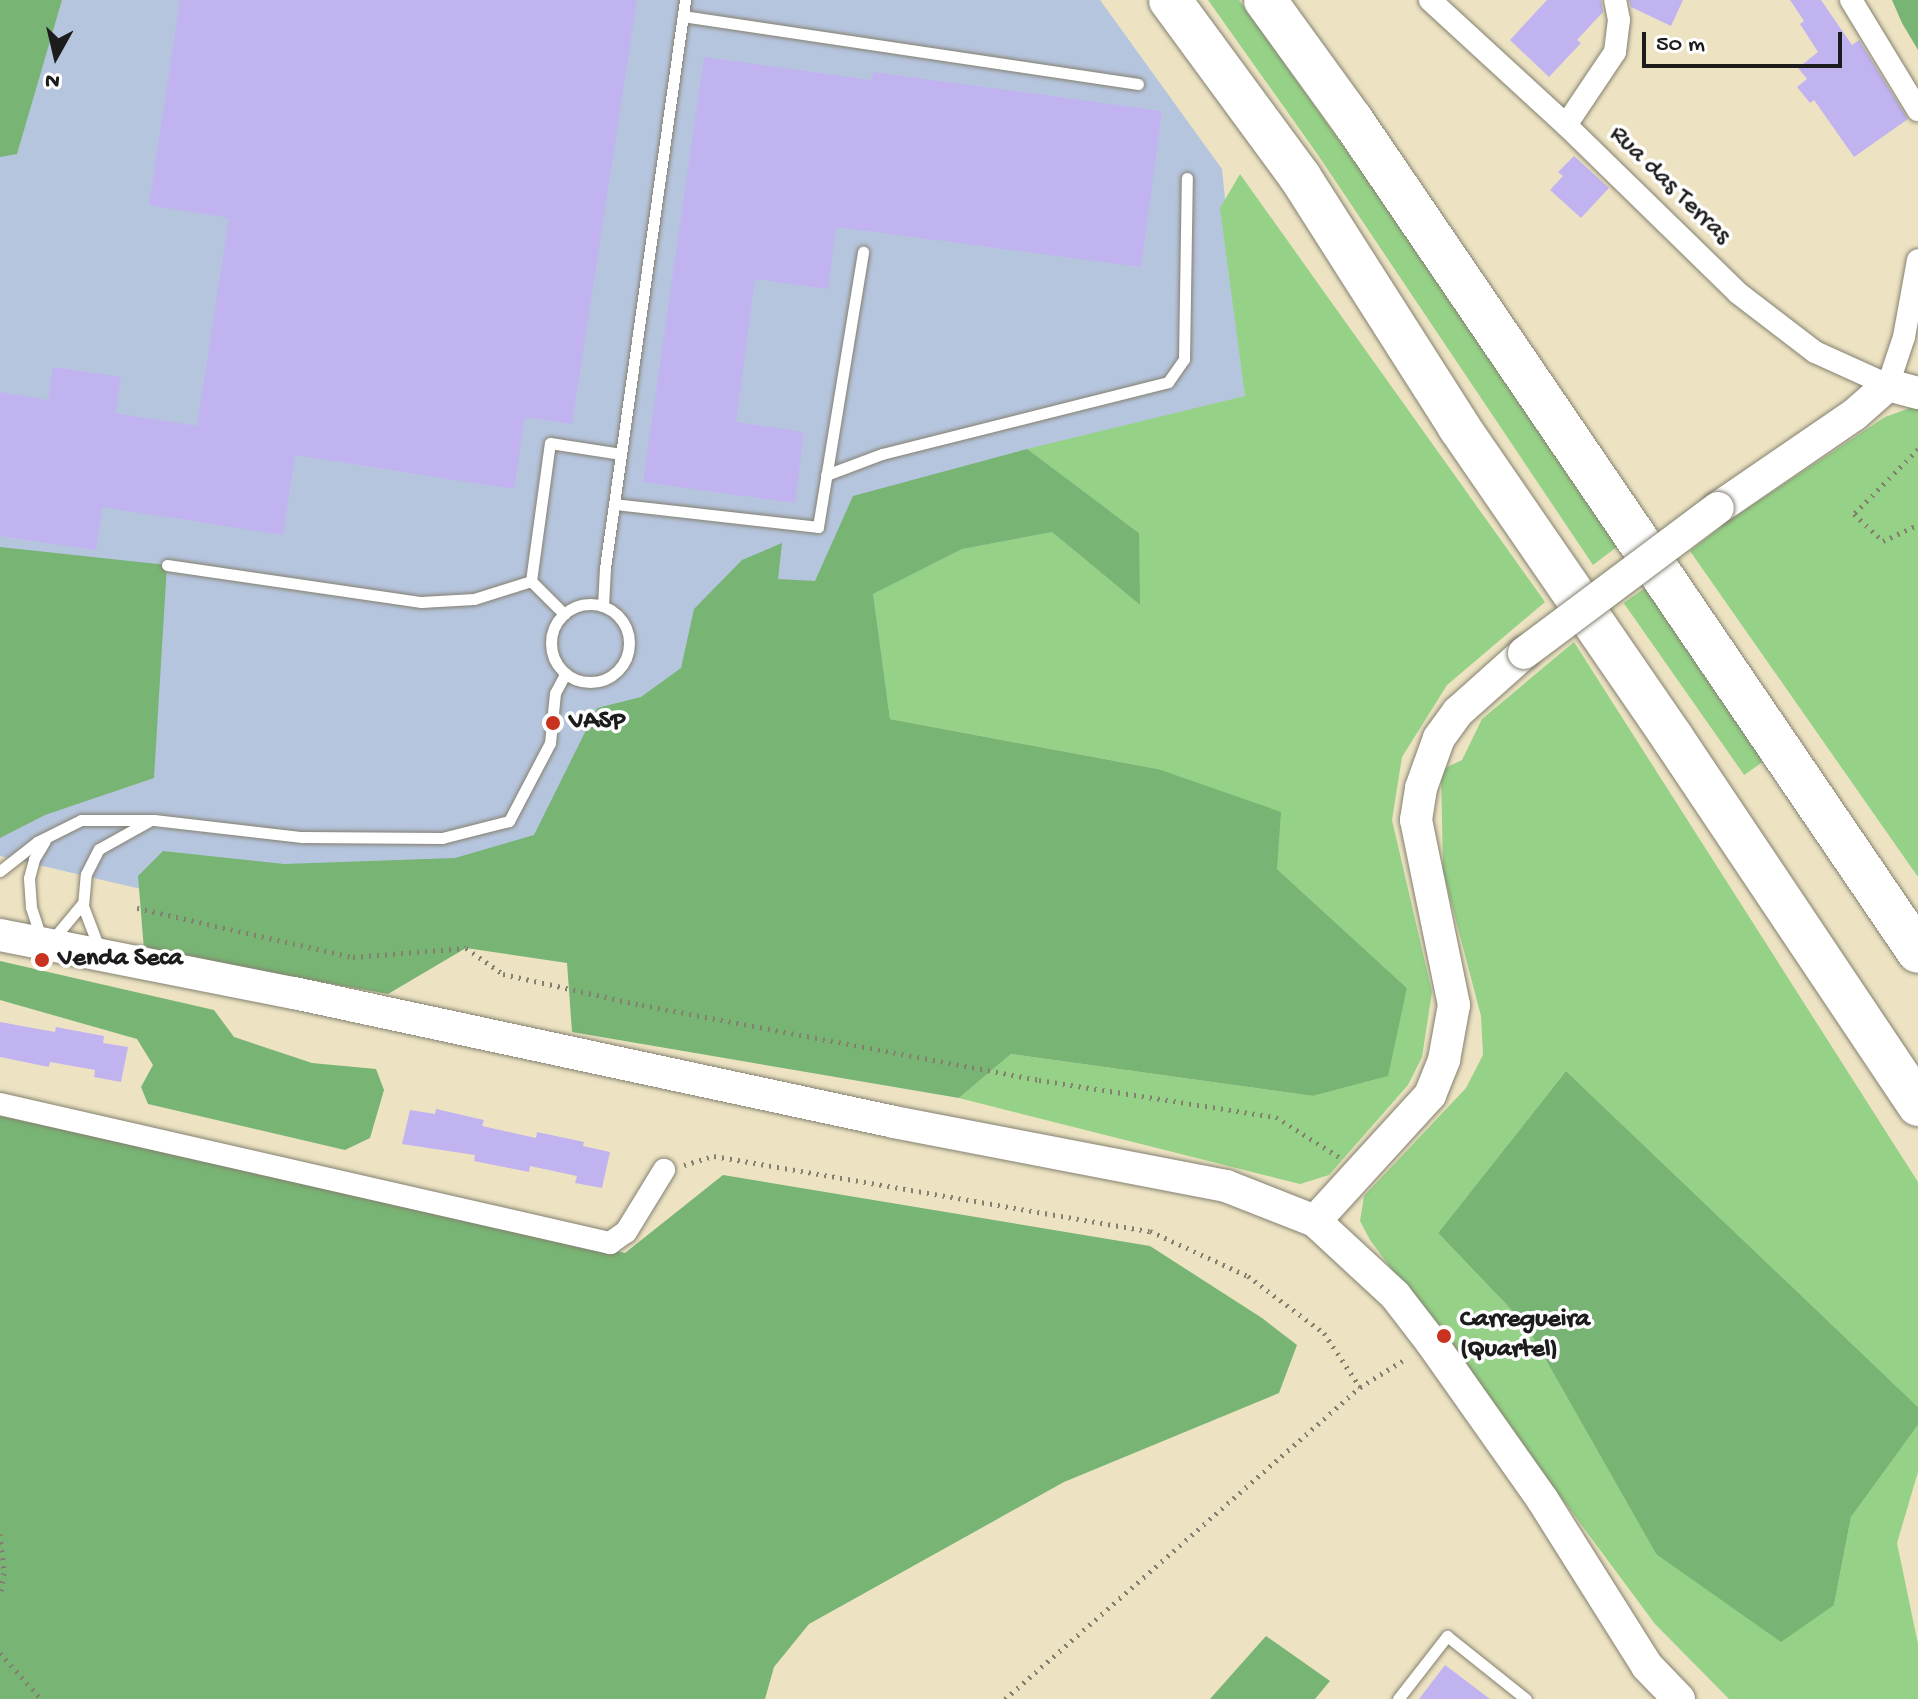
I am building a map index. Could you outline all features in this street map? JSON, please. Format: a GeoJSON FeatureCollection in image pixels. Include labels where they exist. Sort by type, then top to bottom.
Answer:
{"type":"FeatureCollection","features":[{"type":"Feature","properties":{"kind":"highway"},"geometry":{"type":"LineString","coordinates":[[1170,0],[1300,177],[1459,427],[1663,724],[1918,1105]]}},
{"type":"Feature","properties":{"kind":"highway"},"geometry":{"type":"LineString","coordinates":[[1265,0],[1396,184],[1918,952]]}},
{"type":"Feature","properties":{"kind":"main road"},"geometry":{"type":"LineString","coordinates":[[1315,1221],[1430,1095],[1444,1060],[1454,1005],[1416,820],[1421,788],[1439,738],[1458,712],[1524,653],[1718,508],[1854,415],[1903,389]]}},
{"type":"Feature","properties":{"kind":"main road"},"geometry":{"type":"LineString","coordinates":[[0,935],[294,993],[894,1122],[1226,1186],[1315,1221],[1395,1295],[1432,1343],[1542,1499],[1647,1666],[1679,1699]]}},
{"type":"Feature","properties":{"kind":"street","name":"Rua das Terras"},"geometry":{"type":"LineString","coordinates":[[1430,0],[1566,125],[1738,293],[1815,352],[1903,389]]}},
{"type":"Feature","properties":{"kind":"street"},"geometry":{"type":"LineString","coordinates":[[1566,125],[1615,52],[1619,20],[1615,0]]}},
{"type":"Feature","properties":{"kind":"street"},"geometry":{"type":"LineString","coordinates":[[1851,0],[1918,110]]}},
{"type":"Feature","properties":{"kind":"street"},"geometry":{"type":"LineString","coordinates":[[1903,389],[1904,337],[1918,260]]}},
{"type":"Feature","properties":{"kind":"street"},"geometry":{"type":"LineString","coordinates":[[0,1104],[610,1243],[626,1232],[664,1170]]}},
{"type":"Feature","properties":{"kind":"lane"},"geometry":{"type":"LineString","coordinates":[[603,606],[614,504],[685,0]]}},
{"type":"Feature","properties":{"kind":"lane"},"geometry":{"type":"LineString","coordinates":[[683,16],[1138,84]]}},
{"type":"Feature","properties":{"kind":"lane"},"geometry":{"type":"LineString","coordinates":[[826,475],[882,454],[1168,382],[1184,359],[1187,178]]}},
{"type":"Feature","properties":{"kind":"lane"},"geometry":{"type":"LineString","coordinates":[[614,504],[818,527],[863,252]]}},
{"type":"Feature","properties":{"kind":"lane"},"geometry":{"type":"LineString","coordinates":[[531,581],[550,443],[621,454]]}},
{"type":"Feature","properties":{"kind":"lane"},"geometry":{"type":"LineString","coordinates":[[167,565],[421,602],[474,599],[531,581]]}},
{"type":"Feature","properties":{"kind":"lane"},"geometry":{"type":"LineString","coordinates":[[531,581],[564,614]]}},
{"type":"Feature","properties":{"kind":"lane"},"geometry":{"type":"LineString","coordinates":[[589,604],[603,606],[624,623],[629,636],[625,663],[616,674],[591,683],[565,674],[551,651],[555,624],[564,614],[589,604]]}},
{"type":"Feature","properties":{"kind":"lane"},"geometry":{"type":"LineString","coordinates":[[0,871],[52,833],[81,820],[154,820],[302,837],[442,838],[509,821],[550,743],[555,693],[565,674]]}},
{"type":"Feature","properties":{"kind":"lane"},"geometry":{"type":"LineString","coordinates":[[106,820],[114,831],[109,841]]}},
{"type":"Feature","properties":{"kind":"lane"},"geometry":{"type":"LineString","coordinates":[[110,957],[94,940],[83,903],[86,874],[99,849],[109,841],[154,820]]}},
{"type":"Feature","properties":{"kind":"lane"},"geometry":{"type":"LineString","coordinates":[[52,833],[34,859],[29,878],[31,907],[44,944],[60,934],[83,903]]}},
{"type":"Feature","properties":{"kind":"lane"},"geometry":{"type":"LineString","coordinates":[[1398,1699],[1447,1636],[1526,1699]]}},
{"type":"Feature","properties":{"kind":"path"},"geometry":{"type":"LineString","coordinates":[[1918,449],[1854,514],[1883,541],[1918,525]]}},
{"type":"Feature","properties":{"kind":"path"},"geometry":{"type":"LineString","coordinates":[[137,908],[353,957],[466,948],[503,974],[642,1005],[1039,1080],[1276,1117],[1360,1171]]}},
{"type":"Feature","properties":{"kind":"path"},"geometry":{"type":"LineString","coordinates":[[664,1170],[714,1156],[1150,1231],[1260,1286],[1324,1333],[1360,1387]]}},
{"type":"Feature","properties":{"kind":"path"},"geometry":{"type":"LineString","coordinates":[[1005,1699],[1360,1387],[1432,1343]]}},
{"type":"Feature","properties":{"kind":"path"},"geometry":{"type":"LineString","coordinates":[[0,1534],[4,1573],[0,1595]]}},
{"type":"Feature","properties":{"kind":"path"},"geometry":{"type":"LineString","coordinates":[[0,1653],[41,1699]]}},
{"type":"Feature","properties":{"kind":"shaded area"},"geometry":{"type":"Polygon","coordinates":[[[0,0],[1100,0],[1222,169],[1245,396],[734,829],[252,915],[0,856],[0,0]]]}},
{"type":"Feature","properties":{"kind":"green space"},"geometry":{"type":"Polygon","coordinates":[[[0,0],[62,0],[17,154],[0,157],[0,0]]]}},
{"type":"Feature","properties":{"kind":"green space"},"geometry":{"type":"Polygon","coordinates":[[[1208,0],[1239,0],[1394,217],[1618,546],[1593,565],[1318,155],[1208,0]]]}},
{"type":"Feature","properties":{"kind":"green space"},"geometry":{"type":"Polygon","coordinates":[[[1892,0],[1918,0],[1918,50],[1902,23],[1892,0]]]}},
{"type":"Feature","properties":{"kind":"green space"},"geometry":{"type":"Polygon","coordinates":[[[1240,174],[1545,602],[1447,685],[1402,757],[1392,820],[1432,992],[1422,1057],[1408,1085],[1329,1175],[1300,1184],[959,1098],[1011,1054],[1313,1096],[1387,1076],[1407,988],[1277,869],[1158,769],[890,719],[873,594],[962,549],[1052,532],[1139,604],[1139,533],[1027,449],[1245,396],[1220,208],[1240,174]]]}},
{"type":"Feature","properties":{"kind":"green space"},"geometry":{"type":"Polygon","coordinates":[[[1918,405],[1918,877],[1690,551],[1730,520],[1885,417],[1918,405]]]}},
{"type":"Feature","properties":{"kind":"green space"},"geometry":{"type":"Polygon","coordinates":[[[1027,449],[1139,533],[1140,605],[1052,532],[962,549],[873,594],[890,719],[1158,769],[1281,812],[1277,869],[1407,988],[1388,1076],[1313,1096],[1011,1054],[959,1098],[572,1032],[567,963],[466,948],[388,994],[144,950],[138,876],[163,851],[284,864],[455,858],[534,835],[597,708],[641,697],[681,668],[694,609],[742,560],[782,543],[778,579],[815,581],[853,496],[1027,449]]]}},
{"type":"Feature","properties":{"kind":"green space"},"geometry":{"type":"Polygon","coordinates":[[[0,547],[167,565],[154,778],[45,815],[0,838],[0,547]]]}},
{"type":"Feature","properties":{"kind":"green space"},"geometry":{"type":"Polygon","coordinates":[[[1645,588],[1765,760],[1744,775],[1624,603],[1645,588]]]}},
{"type":"Feature","properties":{"kind":"green space"},"geometry":{"type":"Polygon","coordinates":[[[1574,642],[1918,1182],[1918,1407],[1566,1071],[1438,1233],[1526,1325],[1656,1554],[1834,1605],[1851,1517],[1918,1425],[1918,1472],[1897,1543],[1918,1644],[1918,1699],[1729,1699],[1655,1624],[1370,1240],[1360,1221],[1364,1196],[1466,1088],[1483,1055],[1481,1016],[1443,871],[1441,770],[1462,760],[1482,719],[1574,642]]]}},
{"type":"Feature","properties":{"kind":"green space"},"geometry":{"type":"Polygon","coordinates":[[[0,961],[214,1010],[234,1037],[312,1063],[376,1069],[384,1090],[370,1138],[345,1150],[148,1104],[141,1087],[153,1065],[137,1039],[0,1000],[0,961]]]}},
{"type":"Feature","properties":{"kind":"green space"},"geometry":{"type":"Polygon","coordinates":[[[1566,1071],[1918,1407],[1918,1425],[1851,1517],[1834,1605],[1781,1642],[1656,1554],[1526,1325],[1438,1233],[1566,1071]]]}},
{"type":"Feature","properties":{"kind":"green space"},"geometry":{"type":"Polygon","coordinates":[[[0,1116],[625,1253],[723,1175],[1150,1246],[1262,1318],[1297,1345],[1279,1393],[1064,1482],[809,1624],[774,1667],[765,1699],[0,1699],[0,1116]]]}},
{"type":"Feature","properties":{"kind":"green space"},"geometry":{"type":"Polygon","coordinates":[[[1266,1636],[1330,1681],[1315,1699],[1210,1699],[1266,1636]]]}},
{"type":"Feature","properties":{"kind":"building"},"geometry":{"type":"Polygon","coordinates":[[[180,0],[637,0],[572,424],[525,417],[514,489],[295,455],[283,535],[102,507],[96,550],[0,536],[0,392],[48,400],[53,367],[121,377],[115,413],[197,426],[229,218],[149,205],[180,0]]]}},
{"type":"Feature","properties":{"kind":"building"},"geometry":{"type":"Polygon","coordinates":[[[1547,0],[1601,0],[1603,12],[1577,40],[1581,43],[1549,77],[1510,40],[1547,0]]]}},
{"type":"Feature","properties":{"kind":"building"},"geometry":{"type":"Polygon","coordinates":[[[1629,0],[1683,0],[1671,26],[1631,7],[1629,0]]]}},
{"type":"Feature","properties":{"kind":"building"},"geometry":{"type":"Polygon","coordinates":[[[1790,0],[1821,0],[1852,45],[1859,40],[1908,119],[1854,157],[1814,100],[1810,103],[1797,87],[1807,79],[1798,68],[1818,52],[1800,24],[1804,21],[1790,0]]]}},
{"type":"Feature","properties":{"kind":"building"},"geometry":{"type":"Polygon","coordinates":[[[704,57],[872,80],[873,72],[1162,111],[1141,267],[836,227],[828,289],[755,279],[736,422],[804,432],[795,503],[643,482],[704,57]]]}},
{"type":"Feature","properties":{"kind":"building"},"geometry":{"type":"Polygon","coordinates":[[[1574,156],[1609,188],[1581,218],[1550,190],[1563,176],[1558,172],[1574,156]]]}},
{"type":"Feature","properties":{"kind":"building"},"geometry":{"type":"Polygon","coordinates":[[[0,1022],[55,1032],[56,1027],[104,1036],[103,1043],[128,1047],[121,1082],[94,1077],[95,1070],[50,1062],[49,1067],[0,1057],[0,1022]]]}},
{"type":"Feature","properties":{"kind":"building"},"geometry":{"type":"Polygon","coordinates":[[[436,1109],[484,1120],[482,1126],[536,1138],[537,1132],[584,1142],[583,1146],[610,1152],[602,1188],[575,1183],[577,1176],[530,1166],[529,1172],[474,1161],[475,1155],[402,1144],[410,1110],[435,1114],[436,1109]]]}},
{"type":"Feature","properties":{"kind":"building"},"geometry":{"type":"Polygon","coordinates":[[[1445,1665],[1490,1699],[1419,1699],[1445,1665]]]}},
{"type":"Feature","properties":{"kind":"place","name":"VASP"},"geometry":{"type":"Point","coordinates":[553,723]}},
{"type":"Feature","properties":{"kind":"place","name":"Venda Seca"},"geometry":{"type":"Point","coordinates":[42,960]}},
{"type":"Feature","properties":{"kind":"place","name":"Carregueira (Quartel)"},"geometry":{"type":"Point","coordinates":[1444,1336]}}]}
